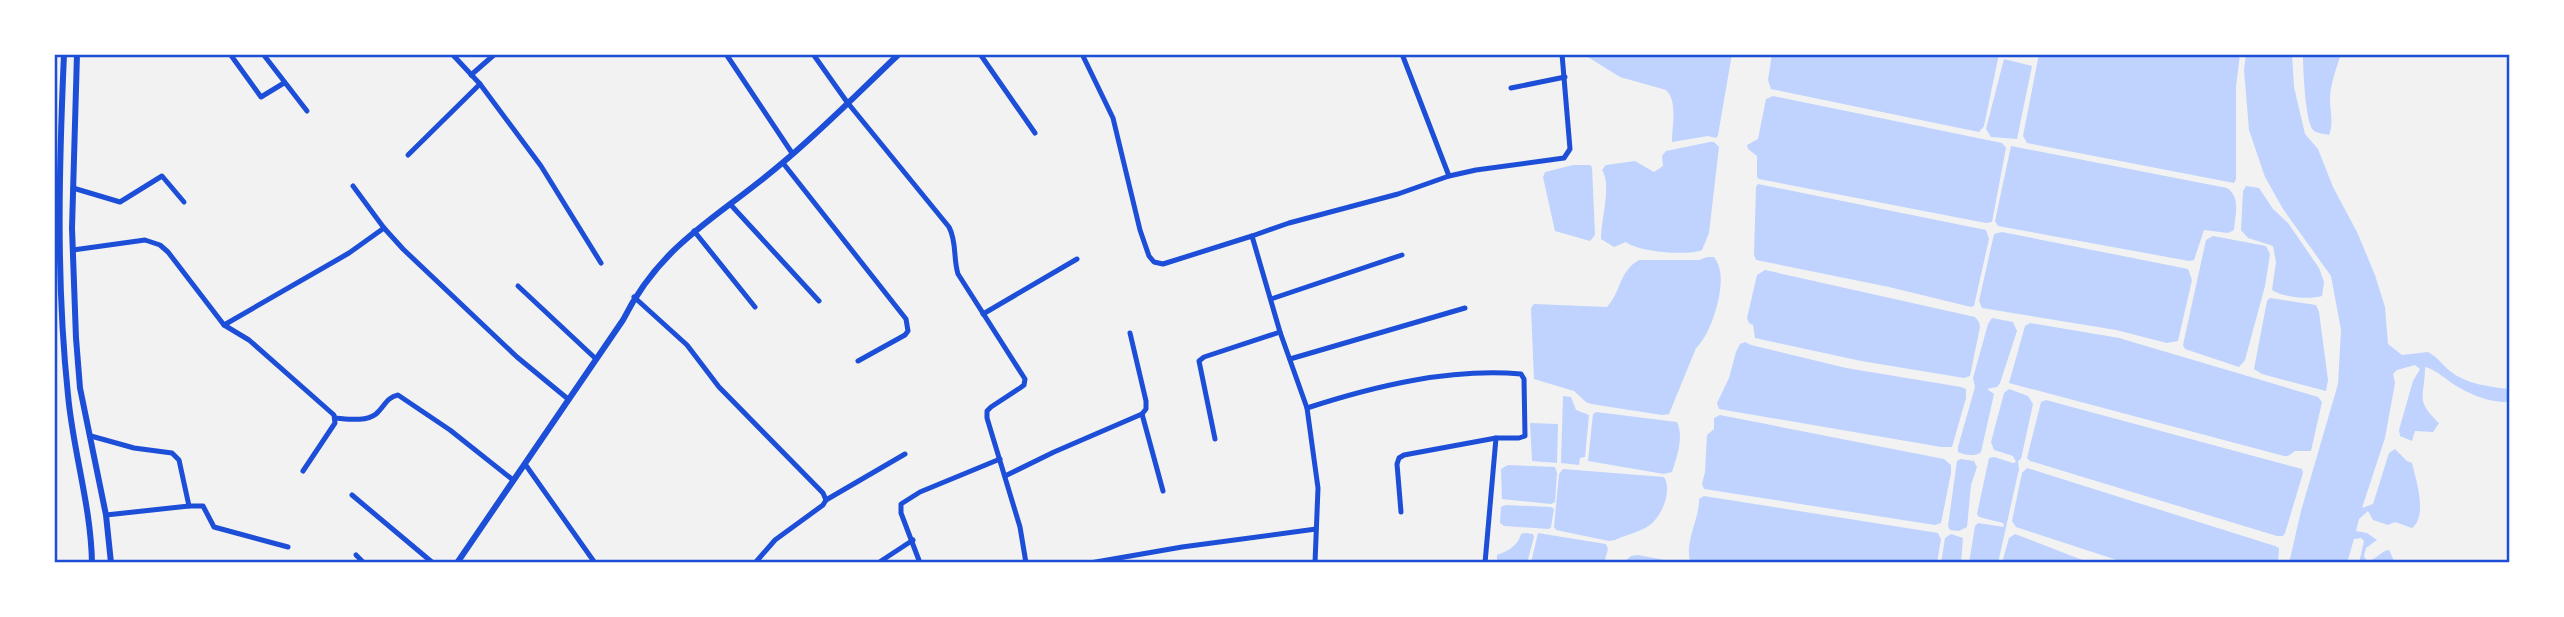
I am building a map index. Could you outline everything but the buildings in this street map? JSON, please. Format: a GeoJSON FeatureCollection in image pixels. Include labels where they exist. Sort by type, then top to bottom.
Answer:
{"type":"FeatureCollection","features":[{"type":"Feature","properties":{"kind":"street"},"geometry":{"type":"LineString","coordinates":[[64,54],[59,161],[59,278],[68,396],[92,539],[92,563]]}},
{"type":"Feature","properties":{"kind":"street"},"geometry":{"type":"LineString","coordinates":[[77,54],[73,250],[79,376],[106,515],[111,563]]}},
{"type":"Feature","properties":{"kind":"street"},"geometry":{"type":"LineString","coordinates":[[230,54],[261,97],[284,83]]}},
{"type":"Feature","properties":{"kind":"street"},"geometry":{"type":"LineString","coordinates":[[263,54],[307,111]]}},
{"type":"Feature","properties":{"kind":"street"},"geometry":{"type":"LineString","coordinates":[[452,54],[480,84],[541,166],[601,263]]}},
{"type":"Feature","properties":{"kind":"street"},"geometry":{"type":"LineString","coordinates":[[471,75],[495,54]]}},
{"type":"Feature","properties":{"kind":"street"},"geometry":{"type":"LineString","coordinates":[[726,54],[792,153]]}},
{"type":"Feature","properties":{"kind":"street"},"geometry":{"type":"LineString","coordinates":[[813,54],[847,103],[948,227],[954,241],[954,262],[958,274],[1025,379],[1024,385],[988,411],[987,418],[1020,527],[1026,563]]}},
{"type":"Feature","properties":{"kind":"street"},"geometry":{"type":"LineString","coordinates":[[457,563],[623,320],[634,297],[655,268],[694,231],[783,163],[899,54]]}},
{"type":"Feature","properties":{"kind":"street"},"geometry":{"type":"LineString","coordinates":[[980,54],[1035,133]]}},
{"type":"Feature","properties":{"kind":"street"},"geometry":{"type":"LineString","coordinates":[[1082,54],[1113,118],[1140,230],[1149,256],[1154,262],[1163,264],[1289,223],[1398,194],[1449,176],[1564,158],[1569,155],[1570,149],[1562,54]]}},
{"type":"Feature","properties":{"kind":"street"},"geometry":{"type":"LineString","coordinates":[[1402,54],[1449,176]]}},
{"type":"Feature","properties":{"kind":"street"},"geometry":{"type":"LineString","coordinates":[[1511,88],[1565,77]]}},
{"type":"Feature","properties":{"kind":"street"},"geometry":{"type":"LineString","coordinates":[[408,155],[480,84]]}},
{"type":"Feature","properties":{"kind":"street"},"geometry":{"type":"LineString","coordinates":[[783,163],[906,319],[908,331],[905,335],[858,361]]}},
{"type":"Feature","properties":{"kind":"street"},"geometry":{"type":"LineString","coordinates":[[73,188],[120,202],[162,176],[184,202]]}},
{"type":"Feature","properties":{"kind":"street"},"geometry":{"type":"LineString","coordinates":[[353,186],[384,228],[459,304],[568,399]]}},
{"type":"Feature","properties":{"kind":"street"},"geometry":{"type":"LineString","coordinates":[[730,204],[820,300]]}},
{"type":"Feature","properties":{"kind":"street"},"geometry":{"type":"LineString","coordinates":[[224,325],[349,253],[384,228]]}},
{"type":"Feature","properties":{"kind":"street"},"geometry":{"type":"LineString","coordinates":[[694,231],[755,307]]}},
{"type":"Feature","properties":{"kind":"street"},"geometry":{"type":"LineString","coordinates":[[1251,236],[1280,332],[1307,408],[1318,488],[1315,563]]}},
{"type":"Feature","properties":{"kind":"street"},"geometry":{"type":"LineString","coordinates":[[73,250],[145,240],[160,245],[224,325],[249,340],[325,405],[335,418],[335,423],[303,471]]}},
{"type":"Feature","properties":{"kind":"street"},"geometry":{"type":"LineString","coordinates":[[1271,299],[1402,255]]}},
{"type":"Feature","properties":{"kind":"street"},"geometry":{"type":"LineString","coordinates":[[983,314],[1077,259]]}},
{"type":"Feature","properties":{"kind":"street"},"geometry":{"type":"LineString","coordinates":[[518,286],[596,359]]}},
{"type":"Feature","properties":{"kind":"street"},"geometry":{"type":"LineString","coordinates":[[634,297],[687,345],[719,387],[817,485],[825,499]]}},
{"type":"Feature","properties":{"kind":"street"},"geometry":{"type":"LineString","coordinates":[[1290,359],[1465,308]]}},
{"type":"Feature","properties":{"kind":"street"},"geometry":{"type":"LineString","coordinates":[[1215,439],[1199,361],[1280,332]]}},
{"type":"Feature","properties":{"kind":"street"},"geometry":{"type":"LineString","coordinates":[[1005,476],[1142,414],[1146,409],[1146,401],[1130,333]]}},
{"type":"Feature","properties":{"kind":"street"},"geometry":{"type":"LineString","coordinates":[[1307,408],[1371,389],[1456,374],[1521,374],[1524,379],[1525,436],[1496,438],[1410,453],[1399,458],[1397,464],[1401,512]]}},
{"type":"Feature","properties":{"kind":"street"},"geometry":{"type":"LineString","coordinates":[[335,418],[368,418],[375,415],[390,396],[398,395],[450,430],[513,480]]}},
{"type":"Feature","properties":{"kind":"street"},"geometry":{"type":"LineString","coordinates":[[1142,414],[1163,491]]}},
{"type":"Feature","properties":{"kind":"street"},"geometry":{"type":"LineString","coordinates":[[90,436],[134,448],[172,453],[178,460],[189,506]]}},
{"type":"Feature","properties":{"kind":"street"},"geometry":{"type":"LineString","coordinates":[[1485,563],[1496,438]]}},
{"type":"Feature","properties":{"kind":"street"},"geometry":{"type":"LineString","coordinates":[[755,563],[775,540],[823,505],[825,499],[905,454]]}},
{"type":"Feature","properties":{"kind":"street"},"geometry":{"type":"LineString","coordinates":[[78,460],[94,457]]}},
{"type":"Feature","properties":{"kind":"street"},"geometry":{"type":"LineString","coordinates":[[919,563],[913,540],[901,513],[901,504],[906,499],[1000,459]]}},
{"type":"Feature","properties":{"kind":"street"},"geometry":{"type":"LineString","coordinates":[[525,464],[595,563]]}},
{"type":"Feature","properties":{"kind":"street"},"geometry":{"type":"LineString","coordinates":[[352,495],[433,563]]}},
{"type":"Feature","properties":{"kind":"street"},"geometry":{"type":"LineString","coordinates":[[106,515],[203,506],[214,527],[288,547]]}},
{"type":"Feature","properties":{"kind":"street"},"geometry":{"type":"LineString","coordinates":[[1090,563],[1182,547],[1316,529]]}},
{"type":"Feature","properties":{"kind":"street"},"geometry":{"type":"LineString","coordinates":[[92,539],[109,537]]}},
{"type":"Feature","properties":{"kind":"street"},"geometry":{"type":"LineString","coordinates":[[878,563],[913,540]]}},
{"type":"Feature","properties":{"kind":"street"},"geometry":{"type":"LineString","coordinates":[[356,555],[364,563]]}},
{"type":"Feature","properties":{"kind":"water"},"geometry":{"type":"Polygon","coordinates":[[[1583,54],[1732,54],[1718,135],[1716,138],[1708,136],[1672,142],[1673,107],[1666,90],[1620,77],[1583,54]]]}},
{"type":"Feature","properties":{"kind":"water"},"geometry":{"type":"Polygon","coordinates":[[[1772,54],[1999,54],[1984,126],[1979,132],[1771,89],[1768,80],[1772,54]]]}},
{"type":"Feature","properties":{"kind":"water"},"geometry":{"type":"Polygon","coordinates":[[[2039,54],[2240,54],[2236,87],[2234,183],[2027,143],[2023,136],[2039,54]]]}},
{"type":"Feature","properties":{"kind":"water"},"geometry":{"type":"Polygon","coordinates":[[[2246,54],[2292,54],[2294,87],[2305,134],[2318,149],[2375,275],[2385,307],[2388,344],[2402,355],[2428,352],[2450,371],[2471,382],[2510,389],[2510,402],[2484,399],[2425,367],[2424,403],[2439,423],[2433,432],[2415,431],[2412,441],[2400,436],[2399,430],[2413,381],[2420,369],[2415,365],[2397,370],[2393,374],[2395,383],[2385,438],[2362,508],[2373,504],[2389,453],[2395,449],[2412,463],[2420,497],[2419,515],[2412,528],[2395,522],[2388,525],[2373,520],[2368,511],[2359,519],[2356,531],[2367,533],[2377,540],[2366,548],[2364,556],[2367,561],[2389,550],[2395,563],[2359,563],[2364,541],[2361,538],[2354,539],[2347,563],[2289,563],[2301,511],[2338,384],[2341,330],[2331,276],[2283,209],[2265,177],[2249,130],[2244,70],[2246,54]]]}},
{"type":"Feature","properties":{"kind":"water"},"geometry":{"type":"Polygon","coordinates":[[[2303,54],[2341,54],[2331,89],[2332,122],[2329,135],[2314,131],[2310,124],[2303,54]]]}},
{"type":"Feature","properties":{"kind":"water"},"geometry":{"type":"Polygon","coordinates":[[[2004,59],[2032,66],[2017,139],[1991,137],[1986,129],[2004,59]]]}},
{"type":"Feature","properties":{"kind":"water"},"geometry":{"type":"Polygon","coordinates":[[[1773,96],[2002,143],[2006,148],[1992,222],[1759,179],[1757,156],[1747,145],[1758,139],[1766,99],[1773,96]]]}},
{"type":"Feature","properties":{"kind":"water"},"geometry":{"type":"Polygon","coordinates":[[[1710,142],[1719,147],[1709,233],[1702,250],[1686,253],[1663,252],[1626,242],[1614,247],[1601,239],[1606,193],[1602,170],[1606,165],[1635,161],[1654,172],[1663,166],[1662,156],[1666,151],[1710,142]]]}},
{"type":"Feature","properties":{"kind":"water"},"geometry":{"type":"Polygon","coordinates":[[[2011,146],[2227,188],[2236,201],[2234,230],[2228,233],[2204,230],[2194,260],[2189,261],[1998,226],[1995,221],[2011,146]]]}},
{"type":"Feature","properties":{"kind":"water"},"geometry":{"type":"Polygon","coordinates":[[[1573,165],[1592,167],[1595,235],[1590,241],[1555,231],[1543,177],[1545,172],[1573,165]]]}},
{"type":"Feature","properties":{"kind":"water"},"geometry":{"type":"Polygon","coordinates":[[[1758,184],[1986,230],[1989,239],[1974,306],[1756,260],[1754,255],[1758,184]]]}},
{"type":"Feature","properties":{"kind":"water"},"geometry":{"type":"Polygon","coordinates":[[[2246,186],[2259,188],[2273,209],[2288,223],[2319,268],[2324,282],[2322,296],[2296,297],[2272,290],[2276,262],[2273,246],[2248,238],[2241,230],[2243,191],[2246,186]]]}},
{"type":"Feature","properties":{"kind":"water"},"geometry":{"type":"Polygon","coordinates":[[[2002,232],[2188,269],[2192,280],[2178,341],[2167,343],[2116,330],[1982,308],[1979,301],[1994,234],[2002,232]]]}},
{"type":"Feature","properties":{"kind":"water"},"geometry":{"type":"Polygon","coordinates":[[[2213,236],[2266,246],[2270,254],[2265,286],[2245,360],[2239,367],[2185,349],[2183,345],[2206,240],[2213,236]]]}},
{"type":"Feature","properties":{"kind":"water"},"geometry":{"type":"Polygon","coordinates":[[[1714,257],[1719,267],[1719,298],[1712,322],[1696,348],[1669,414],[1591,404],[1574,391],[1534,379],[1531,308],[1534,304],[1607,307],[1628,270],[1639,260],[1699,260],[1714,257]]]}},
{"type":"Feature","properties":{"kind":"water"},"geometry":{"type":"Polygon","coordinates":[[[1765,270],[1975,317],[1980,327],[1970,376],[1964,378],[1861,361],[1755,338],[1753,325],[1747,318],[1757,275],[1765,270]]]}},
{"type":"Feature","properties":{"kind":"water"},"geometry":{"type":"Polygon","coordinates":[[[2270,298],[2316,305],[2328,380],[2326,391],[2262,374],[2254,369],[2267,301],[2270,298]]]}},
{"type":"Feature","properties":{"kind":"water"},"geometry":{"type":"Polygon","coordinates":[[[1992,318],[2013,322],[2017,331],[2000,383],[1997,387],[1987,389],[1994,394],[1981,452],[1967,455],[1958,452],[1958,447],[1975,387],[1973,378],[1992,318]]]}},
{"type":"Feature","properties":{"kind":"water"},"geometry":{"type":"Polygon","coordinates":[[[2030,323],[2119,338],[2318,397],[2322,402],[2311,451],[2295,451],[2284,456],[2009,383],[2025,326],[2030,323]]]}},
{"type":"Feature","properties":{"kind":"water"},"geometry":{"type":"Polygon","coordinates":[[[1745,342],[1846,368],[1966,389],[1966,398],[1952,447],[1719,409],[1717,403],[1729,378],[1736,352],[1740,344],[1745,342]]]}},
{"type":"Feature","properties":{"kind":"water"},"geometry":{"type":"Polygon","coordinates":[[[2009,389],[2028,396],[2033,404],[2021,459],[2018,461],[2019,469],[1998,563],[1969,563],[1975,526],[1978,523],[2004,527],[2003,523],[1979,517],[1977,514],[1989,458],[2016,462],[2013,456],[1994,450],[1991,442],[2004,393],[2009,389]]]}},
{"type":"Feature","properties":{"kind":"water"},"geometry":{"type":"Polygon","coordinates":[[[1563,396],[1571,397],[1576,410],[1589,415],[1585,457],[1580,458],[1579,465],[1561,463],[1563,396]]]}},
{"type":"Feature","properties":{"kind":"water"},"geometry":{"type":"Polygon","coordinates":[[[2046,400],[2302,469],[2285,533],[2283,536],[2277,536],[2030,461],[2027,458],[2041,402],[2046,400]]]}},
{"type":"Feature","properties":{"kind":"water"},"geometry":{"type":"Polygon","coordinates":[[[1596,412],[1677,422],[1680,440],[1672,472],[1664,474],[1588,461],[1593,414],[1596,412]]]}},
{"type":"Feature","properties":{"kind":"water"},"geometry":{"type":"Polygon","coordinates":[[[1720,415],[1944,459],[1951,465],[1951,473],[1941,523],[1935,525],[1704,489],[1702,484],[1707,435],[1714,429],[1714,418],[1720,415]]]}},
{"type":"Feature","properties":{"kind":"water"},"geometry":{"type":"Polygon","coordinates":[[[1530,423],[1558,424],[1557,463],[1532,461],[1530,423]]]}},
{"type":"Feature","properties":{"kind":"water"},"geometry":{"type":"Polygon","coordinates":[[[1957,461],[1974,461],[1977,467],[1971,485],[1967,527],[1959,531],[1950,530],[1948,526],[1957,461]]]}},
{"type":"Feature","properties":{"kind":"water"},"geometry":{"type":"Polygon","coordinates":[[[1508,465],[1555,467],[1555,502],[1551,504],[1502,499],[1501,469],[1508,465]]]}},
{"type":"Feature","properties":{"kind":"water"},"geometry":{"type":"Polygon","coordinates":[[[2027,468],[2275,546],[2279,548],[2278,563],[2126,563],[2016,527],[2012,521],[2022,473],[2027,468]]]}},
{"type":"Feature","properties":{"kind":"water"},"geometry":{"type":"Polygon","coordinates":[[[1563,469],[1664,477],[1667,490],[1664,504],[1657,518],[1647,527],[1615,540],[1556,530],[1554,527],[1559,474],[1563,469]]]}},
{"type":"Feature","properties":{"kind":"water"},"geometry":{"type":"Polygon","coordinates":[[[1704,496],[1938,533],[1941,539],[1937,563],[1691,563],[1690,539],[1699,499],[1704,496]]]}},
{"type":"Feature","properties":{"kind":"water"},"geometry":{"type":"Polygon","coordinates":[[[1501,507],[1551,507],[1554,509],[1551,527],[1504,526],[1500,523],[1501,507]]]}},
{"type":"Feature","properties":{"kind":"water"},"geometry":{"type":"Polygon","coordinates":[[[1538,533],[1606,544],[1608,549],[1604,563],[1531,563],[1538,533]]]}},
{"type":"Feature","properties":{"kind":"water"},"geometry":{"type":"Polygon","coordinates":[[[1521,534],[1533,534],[1534,537],[1527,563],[1497,563],[1497,555],[1512,548],[1521,534]]]}},
{"type":"Feature","properties":{"kind":"water"},"geometry":{"type":"Polygon","coordinates":[[[1951,534],[1963,538],[1961,563],[1941,563],[1945,538],[1951,534]]]}},
{"type":"Feature","properties":{"kind":"water"},"geometry":{"type":"Polygon","coordinates":[[[2015,534],[2090,563],[2002,563],[2009,538],[2015,534]]]}},
{"type":"Feature","properties":{"kind":"water"},"geometry":{"type":"Polygon","coordinates":[[[1631,556],[1680,563],[1623,563],[1631,556]]]}}]}
